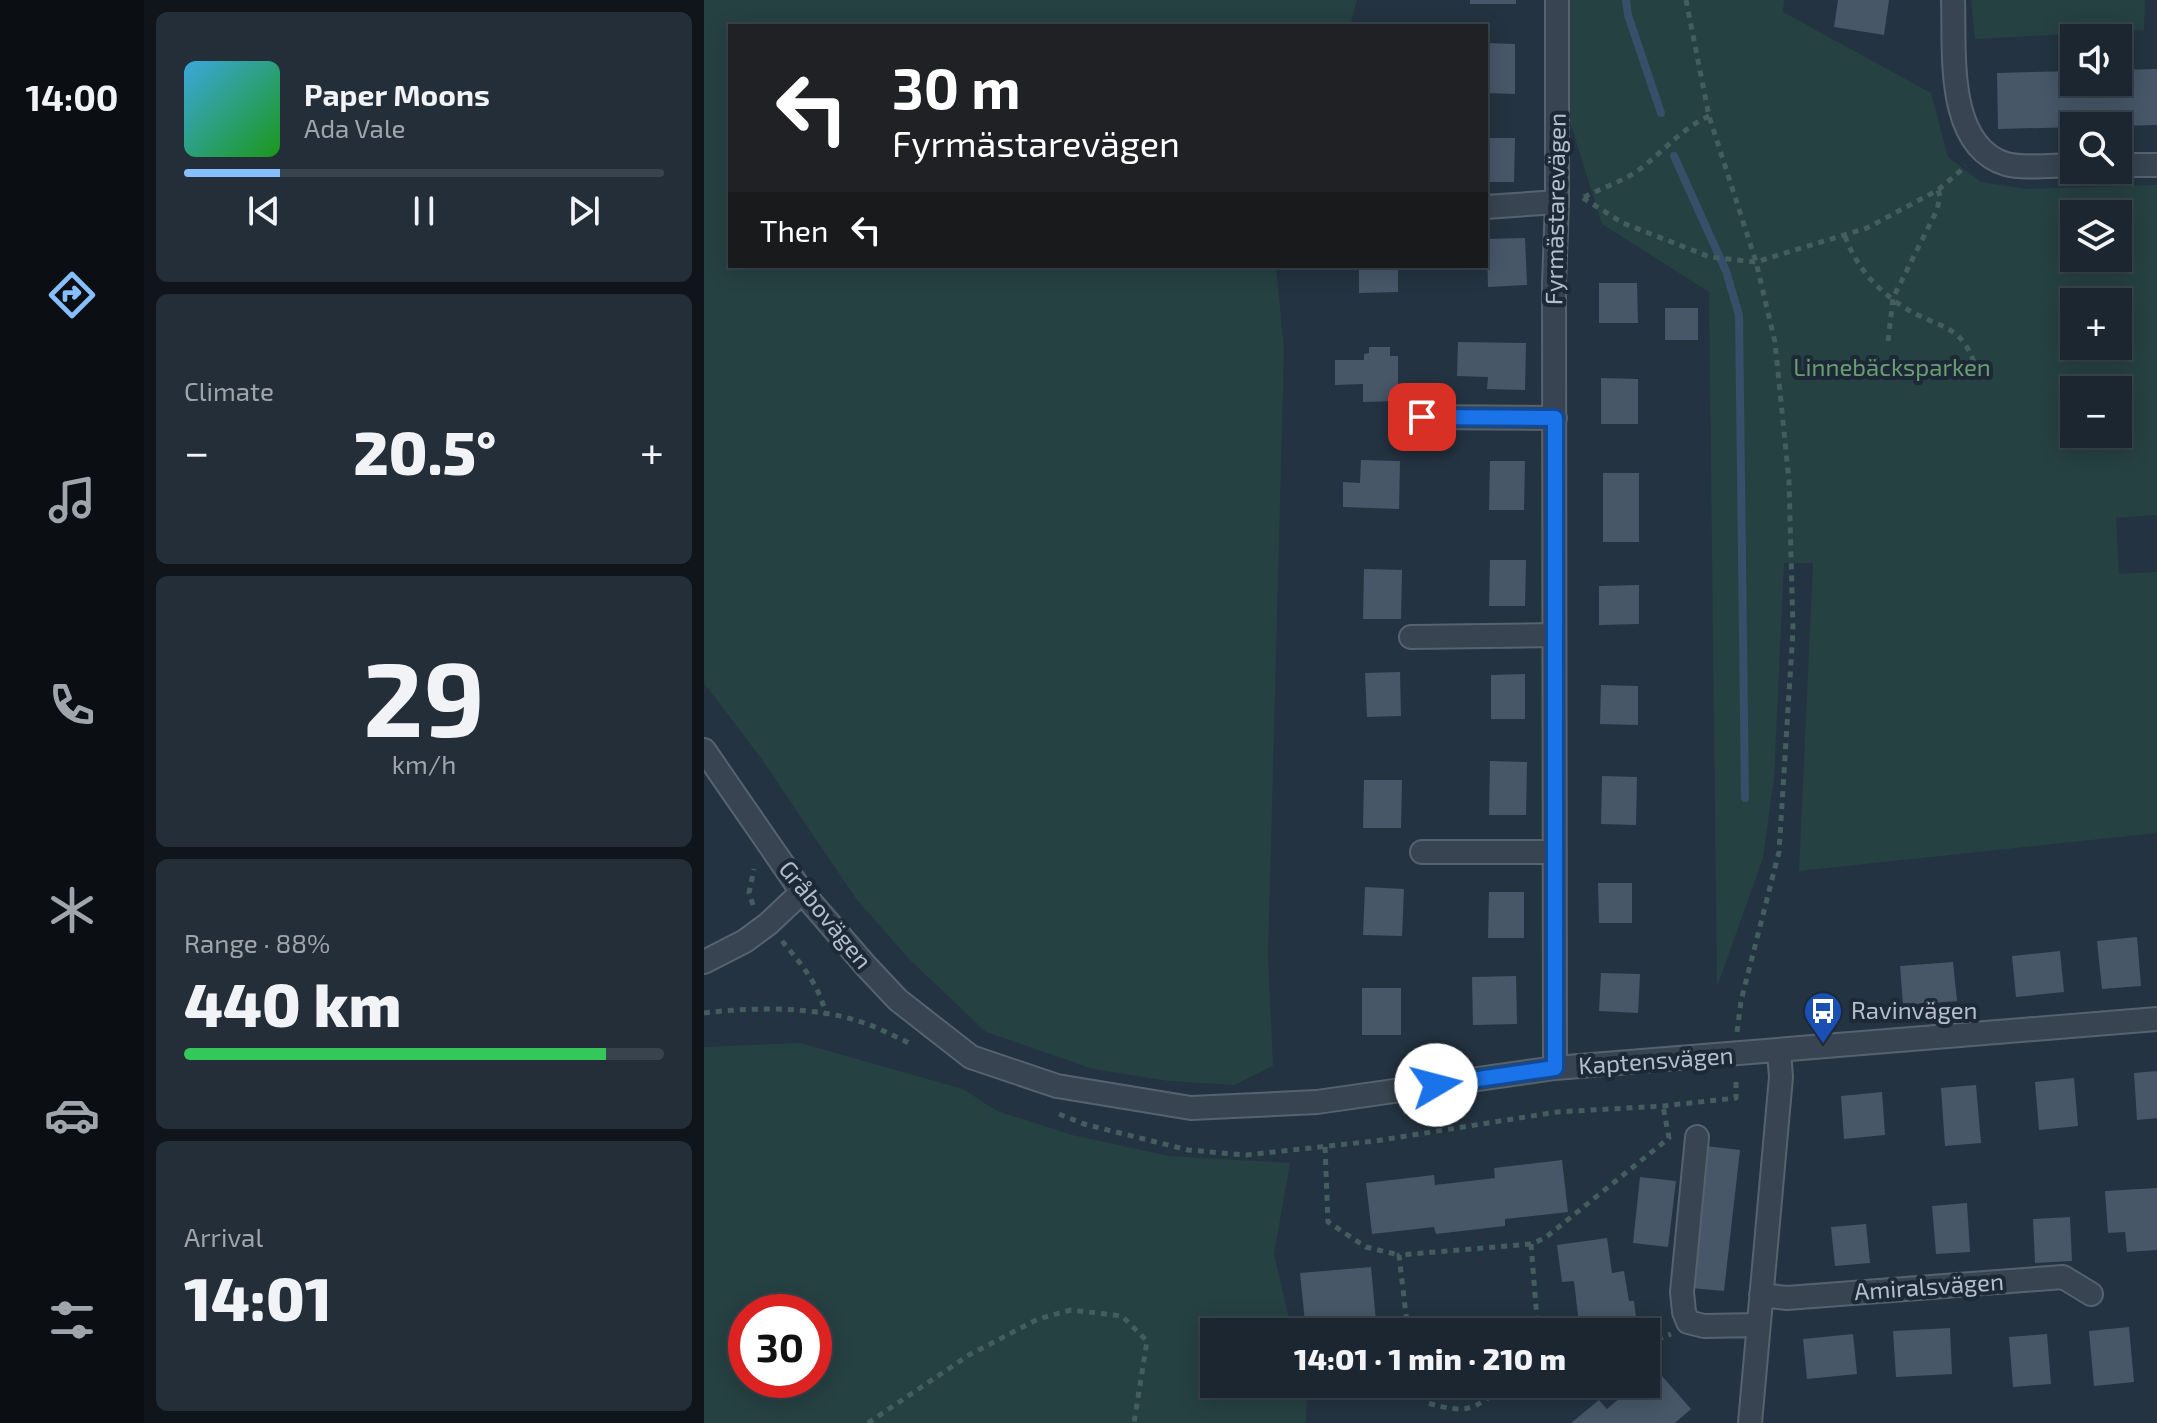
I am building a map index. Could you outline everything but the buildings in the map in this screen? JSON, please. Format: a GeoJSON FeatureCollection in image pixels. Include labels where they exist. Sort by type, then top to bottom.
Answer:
{"type":"FeatureCollection","features":[{"type":"Feature","properties":{"kind":"street","name":"Fyrmästarevägen"},"geometry":{"type":"LineString","coordinates":[[1555,1068],[1554,284],[1557,0]]}},
{"type":"Feature","properties":{"kind":"street"},"geometry":{"type":"LineString","coordinates":[[1953,0],[1955,82],[1963,121],[1981,151],[2008,164],[2060,165]]}},
{"type":"Feature","properties":{"kind":"street"},"geometry":{"type":"LineString","coordinates":[[2132,165],[2157,165]]}},
{"type":"Feature","properties":{"kind":"street"},"geometry":{"type":"LineString","coordinates":[[1488,207],[1557,202]]}},
{"type":"Feature","properties":{"kind":"street"},"geometry":{"type":"LineString","coordinates":[[1422,417],[1555,418]]}},
{"type":"Feature","properties":{"kind":"street"},"geometry":{"type":"LineString","coordinates":[[1411,637],[1554,635]]}},
{"type":"Feature","properties":{"kind":"street","name":"Gråbovägen"},"geometry":{"type":"LineString","coordinates":[[704,750],[802,892],[866,966],[898,1000],[971,1057]]}},
{"type":"Feature","properties":{"kind":"street"},"geometry":{"type":"LineString","coordinates":[[1422,852],[1554,852]]}},
{"type":"Feature","properties":{"kind":"street"},"geometry":{"type":"LineString","coordinates":[[704,962],[745,941],[802,892]]}},
{"type":"Feature","properties":{"kind":"street","name":"Kaptensvägen"},"geometry":{"type":"LineString","coordinates":[[971,1057],[1057,1086],[1191,1108],[1317,1102],[1555,1068],[2157,1019]]}},
{"type":"Feature","properties":{"kind":"street"},"geometry":{"type":"LineString","coordinates":[[1750,1423],[1781,1077],[1779,1051]]}},
{"type":"Feature","properties":{"kind":"street"},"geometry":{"type":"LineString","coordinates":[[1697,1137],[1682,1292],[1684,1312],[1688,1322],[1704,1326],[1758,1325]]}},
{"type":"Feature","properties":{"kind":"street","name":"Amiralsvägen"},"geometry":{"type":"LineString","coordinates":[[1761,1295],[1787,1298],[2063,1277],[2091,1294]]}},
{"type":"Feature","properties":{"kind":"path"},"geometry":{"type":"LineString","coordinates":[[1686,0],[1709,116],[1756,262],[1777,357],[1789,481],[1793,630],[1779,852],[1741,1001],[1736,1098]]}},
{"type":"Feature","properties":{"kind":"path"},"geometry":{"type":"LineString","coordinates":[[1557,202],[1583,198],[1639,170],[1670,140],[1709,116]]}},
{"type":"Feature","properties":{"kind":"path"},"geometry":{"type":"LineString","coordinates":[[1583,198],[1623,223],[1710,257],[1756,262],[1867,228],[1938,190],[1981,151]]}},
{"type":"Feature","properties":{"kind":"path"},"geometry":{"type":"LineString","coordinates":[[1888,341],[1893,298],[1937,210],[1938,190]]}},
{"type":"Feature","properties":{"kind":"path"},"geometry":{"type":"LineString","coordinates":[[1845,236],[1862,271],[1878,288],[1902,306],[1943,324],[1960,336],[1973,355],[1979,377]]}},
{"type":"Feature","properties":{"kind":"path"},"geometry":{"type":"LineString","coordinates":[[1325,1147],[1328,1222],[1366,1247],[1399,1255],[1531,1244],[1545,1238],[1669,1138],[1663,1106]]}},
{"type":"Feature","properties":{"kind":"path"},"geometry":{"type":"LineString","coordinates":[[1531,1244],[1537,1318]]}},
{"type":"Feature","properties":{"kind":"path"},"geometry":{"type":"LineString","coordinates":[[1399,1255],[1406,1318]]}},
{"type":"Feature","properties":{"kind":"path"},"geometry":{"type":"LineString","coordinates":[[868,1423],[969,1355],[1038,1319],[1071,1310],[1122,1316],[1147,1341],[1134,1423]]}},
{"type":"Feature","properties":{"kind":"path"},"geometry":{"type":"LineString","coordinates":[[1425,1398],[1428,1403],[1452,1410],[1469,1410],[1490,1398]]}},
{"type":"Feature","properties":{"kind":"green space"},"geometry":{"type":"Polygon","coordinates":[[[704,0],[1357,0],[1351,24],[728,24],[728,268],[1276,268],[1284,350],[1268,956],[1273,1066],[1234,1085],[1169,1081],[1093,1069],[986,1032],[910,960],[857,900],[761,758],[704,683],[704,0]]]}},
{"type":"Feature","properties":{"kind":"green space","name":"Linnebäcksparken"},"geometry":{"type":"Polygon","coordinates":[[[1570,0],[1784,0],[1783,12],[1931,93],[1948,157],[1981,182],[2027,189],[2157,185],[2157,515],[2116,518],[2119,574],[2157,572],[2157,833],[1799,871],[1813,563],[1784,563],[1774,778],[1763,858],[1717,987],[1709,292],[1602,224],[1570,122],[1570,0]]]}},
{"type":"Feature","properties":{"kind":"green space"},"geometry":{"type":"Polygon","coordinates":[[[1971,0],[2145,0],[2144,30],[2132,31],[2132,24],[2060,24],[2060,34],[1975,39],[1971,0]]]}},
{"type":"Feature","properties":{"kind":"green space"},"geometry":{"type":"Polygon","coordinates":[[[800,1043],[963,1089],[997,1111],[1072,1135],[1169,1156],[1290,1163],[1274,1254],[1289,1318],[1200,1318],[1200,1398],[1307,1398],[1306,1423],[704,1423],[704,1047],[800,1043]]]}},
{"type":"Feature","properties":{"kind":"waterway"},"geometry":{"type":"LineString","coordinates":[[1626,0],[1628,15],[1661,113]]}},
{"type":"Feature","properties":{"kind":"waterway"},"geometry":{"type":"LineString","coordinates":[[1674,156],[1726,271],[1739,315],[1745,798]]}},
{"type":"Feature","properties":{"kind":"place","name":"Ravinvägen"},"geometry":{"type":"Point","coordinates":[1823,1045]}},
{"type":"Feature","properties":{"kind":"route"},"geometry":{"type":"LineString","coordinates":[[1422,417],[1555,418],[1555,1068],[1436,1085]]}}]}
